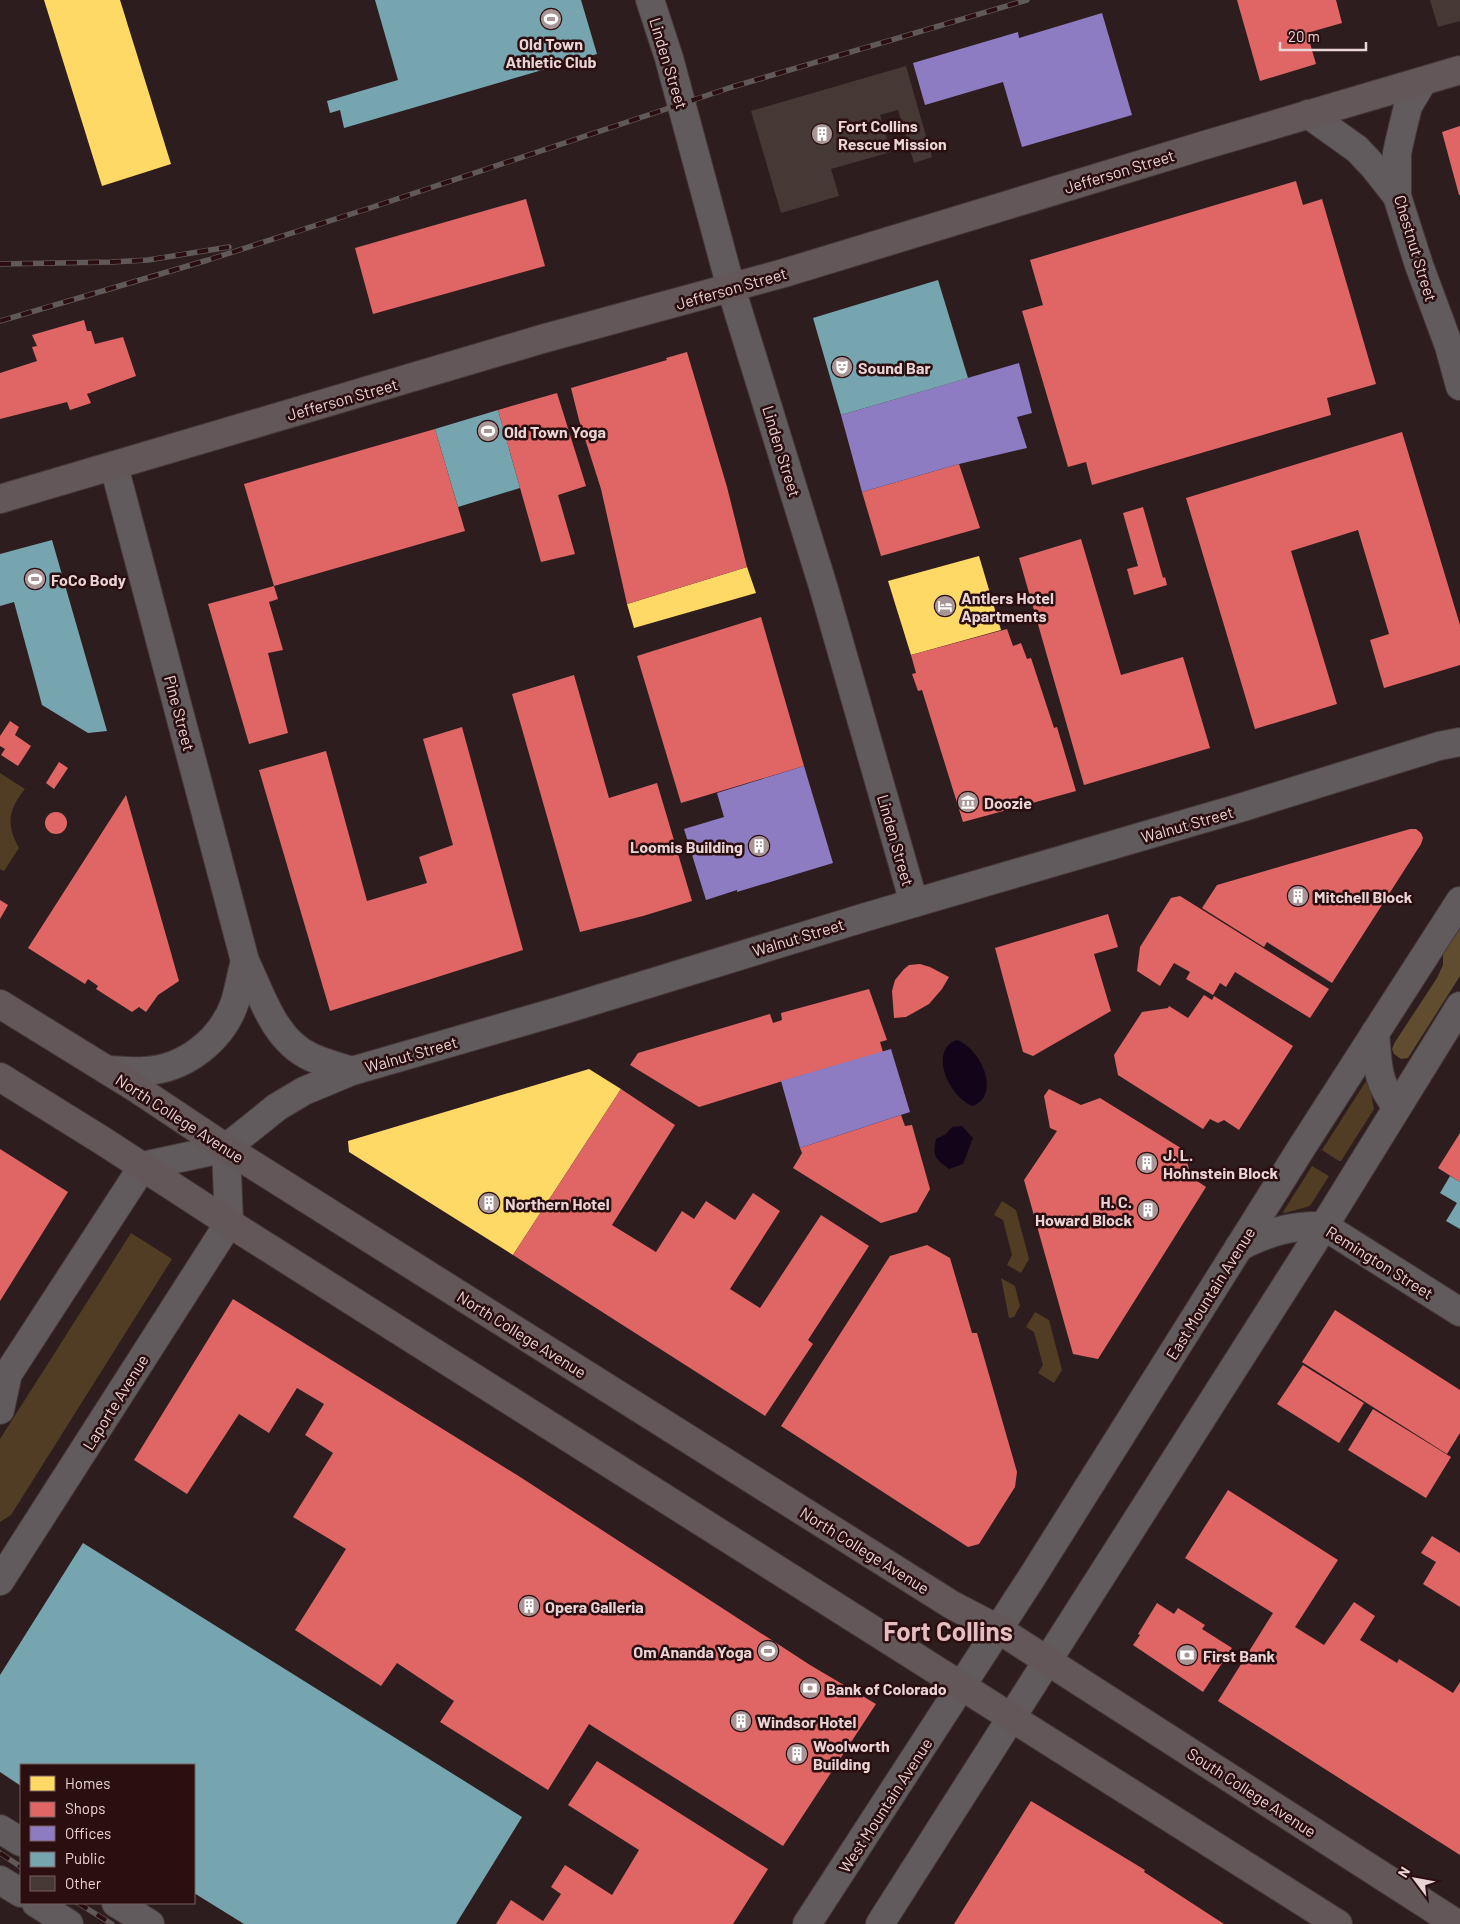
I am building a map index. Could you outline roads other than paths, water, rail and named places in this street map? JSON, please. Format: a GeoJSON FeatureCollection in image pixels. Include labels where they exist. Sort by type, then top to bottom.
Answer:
{"type":"FeatureCollection","features":[{"type":"Feature","properties":{"kind":"highway","name":"Jefferson Street"},"geometry":{"type":"LineString","coordinates":[[0,499],[542,339],[731,288],[1460,70]]}},
{"type":"Feature","properties":{"kind":"highway","name":"North College Avenue"},"geometry":{"type":"LineString","coordinates":[[0,1004],[952,1605],[998,1628],[1047,1660]]}},
{"type":"Feature","properties":{"kind":"highway"},"geometry":{"type":"LineString","coordinates":[[0,1077],[1338,1924]]}},
{"type":"Feature","properties":{"kind":"highway","name":"South College Avenue"},"geometry":{"type":"LineString","coordinates":[[1047,1660],[1457,1924]]}},
{"type":"Feature","properties":{"kind":"street","name":"Linden Street"},"geometry":{"type":"LineString","coordinates":[[650,0],[669,58],[731,288],[823,586],[914,903]]}},
{"type":"Feature","properties":{"kind":"street","name":"Chestnut Street"},"geometry":{"type":"LineString","coordinates":[[1423,81],[1408,106],[1401,135],[1397,154],[1397,196],[1419,265],[1449,346],[1460,386]]}},
{"type":"Feature","properties":{"kind":"street"},"geometry":{"type":"LineString","coordinates":[[1308,114],[1357,149],[1397,196]]}},
{"type":"Feature","properties":{"kind":"street","name":"Pine Street"},"geometry":{"type":"LineString","coordinates":[[114,466],[245,961],[268,1013],[289,1042],[311,1057],[352,1071]]}},
{"type":"Feature","properties":{"kind":"street"},"geometry":{"type":"LineString","coordinates":[[1449,744],[1460,724]]}},
{"type":"Feature","properties":{"kind":"street","name":"Walnut Street"},"geometry":{"type":"LineString","coordinates":[[226,1148],[277,1107],[304,1090],[352,1071],[563,1010],[718,961],[1243,807],[1449,744]]}},
{"type":"Feature","properties":{"kind":"street","name":"East Mountain Avenue"},"geometry":{"type":"LineString","coordinates":[[962,1685],[1460,901]]}},
{"type":"Feature","properties":{"kind":"street","name":"Pine Street"},"geometry":{"type":"LineString","coordinates":[[107,1070],[147,1071],[173,1065],[189,1059],[208,1044],[223,1027],[235,1003],[245,961]]}},
{"type":"Feature","properties":{"kind":"street"},"geometry":{"type":"LineString","coordinates":[[880,1924],[1324,1226],[1460,1006]]}},
{"type":"Feature","properties":{"kind":"street"},"geometry":{"type":"LineString","coordinates":[[1376,1032],[1380,1078],[1387,1095],[1397,1107]]}},
{"type":"Feature","properties":{"kind":"street"},"geometry":{"type":"LineString","coordinates":[[0,1410],[4,1380],[143,1166],[226,1148],[229,1223]]}},
{"type":"Feature","properties":{"kind":"street","name":"Laporte Avenue"},"geometry":{"type":"LineString","coordinates":[[0,1581],[229,1223]]}},
{"type":"Feature","properties":{"kind":"street","name":"Remington Street"},"geometry":{"type":"LineString","coordinates":[[1239,1247],[1259,1236],[1281,1229],[1301,1225],[1324,1226],[1460,1312]]}},
{"type":"Feature","properties":{"kind":"street","name":"West Mountain Avenue"},"geometry":{"type":"LineString","coordinates":[[808,1924],[962,1685]]}},
{"type":"Feature","properties":{"kind":"street"},"geometry":{"type":"LineString","coordinates":[[0,1829],[20,1841]]}},
{"type":"Feature","properties":{"kind":"street"},"geometry":{"type":"LineString","coordinates":[[0,1880],[20,1892]]}},
{"type":"Feature","properties":{"kind":"street"},"geometry":{"type":"LineString","coordinates":[[38,1904],[69,1924]]}},
{"type":"Feature","properties":{"kind":"street"},"geometry":{"type":"LineString","coordinates":[[118,1904],[150,1924]]}},
{"type":"Feature","properties":{"kind":"railway"},"geometry":{"type":"LineString","coordinates":[[0,321],[208,260],[732,87],[1027,0]]}},
{"type":"Feature","properties":{"kind":"railway"},"geometry":{"type":"LineString","coordinates":[[0,264],[148,260],[229,247]]}},
{"type":"Feature","properties":{"kind":"railway"},"geometry":{"type":"LineString","coordinates":[[0,1853],[20,1866]]}},
{"type":"Feature","properties":{"kind":"railway"},"geometry":{"type":"LineString","coordinates":[[80,1904],[112,1924]]}},
{"type":"Feature","properties":{"kind":"place","name":"Old Town Athletic Club"},"geometry":{"type":"Point","coordinates":[551,19]}},
{"type":"Feature","properties":{"kind":"place","name":"Fort Collins Rescue Mission"},"geometry":{"type":"Point","coordinates":[822,134]}},
{"type":"Feature","properties":{"kind":"place","name":"Sound Bar"},"geometry":{"type":"Point","coordinates":[842,367]}},
{"type":"Feature","properties":{"kind":"place","name":"Old Town Yoga"},"geometry":{"type":"Point","coordinates":[488,431]}},
{"type":"Feature","properties":{"kind":"place","name":"FoCo Body"},"geometry":{"type":"Point","coordinates":[35,579]}},
{"type":"Feature","properties":{"kind":"place","name":"Antlers Hotel Apartments"},"geometry":{"type":"Point","coordinates":[945,606]}},
{"type":"Feature","properties":{"kind":"place","name":"Doozie"},"geometry":{"type":"Point","coordinates":[968,802]}},
{"type":"Feature","properties":{"kind":"place","name":"Loomis Building"},"geometry":{"type":"Point","coordinates":[759,846]}},
{"type":"Feature","properties":{"kind":"place","name":"Mitchell Block"},"geometry":{"type":"Point","coordinates":[1298,896]}},
{"type":"Feature","properties":{"kind":"place","name":"J. L. Hohnstein Block"},"geometry":{"type":"Point","coordinates":[1147,1163]}},
{"type":"Feature","properties":{"kind":"place","name":"Northern Hotel"},"geometry":{"type":"Point","coordinates":[489,1203]}},
{"type":"Feature","properties":{"kind":"place","name":"H. C. Howard Block"},"geometry":{"type":"Point","coordinates":[1148,1210]}},
{"type":"Feature","properties":{"kind":"place","name":"Opera Galleria"},"geometry":{"type":"Point","coordinates":[529,1606]}},
{"type":"Feature","properties":{"kind":"place","name":"Om Ananda Yoga"},"geometry":{"type":"Point","coordinates":[768,1651]}},
{"type":"Feature","properties":{"kind":"place","name":"First Bank"},"geometry":{"type":"Point","coordinates":[1187,1655]}},
{"type":"Feature","properties":{"kind":"place","name":"Bank of Colorado"},"geometry":{"type":"Point","coordinates":[810,1688]}},
{"type":"Feature","properties":{"kind":"place","name":"Windsor Hotel"},"geometry":{"type":"Point","coordinates":[741,1721]}},
{"type":"Feature","properties":{"kind":"place","name":"Woolworth Building"},"geometry":{"type":"Point","coordinates":[797,1754]}},
{"type":"Feature","properties":{"kind":"district","name":"Fort Collins"},"geometry":{"type":"Point","coordinates":[948,1630]}}]}
